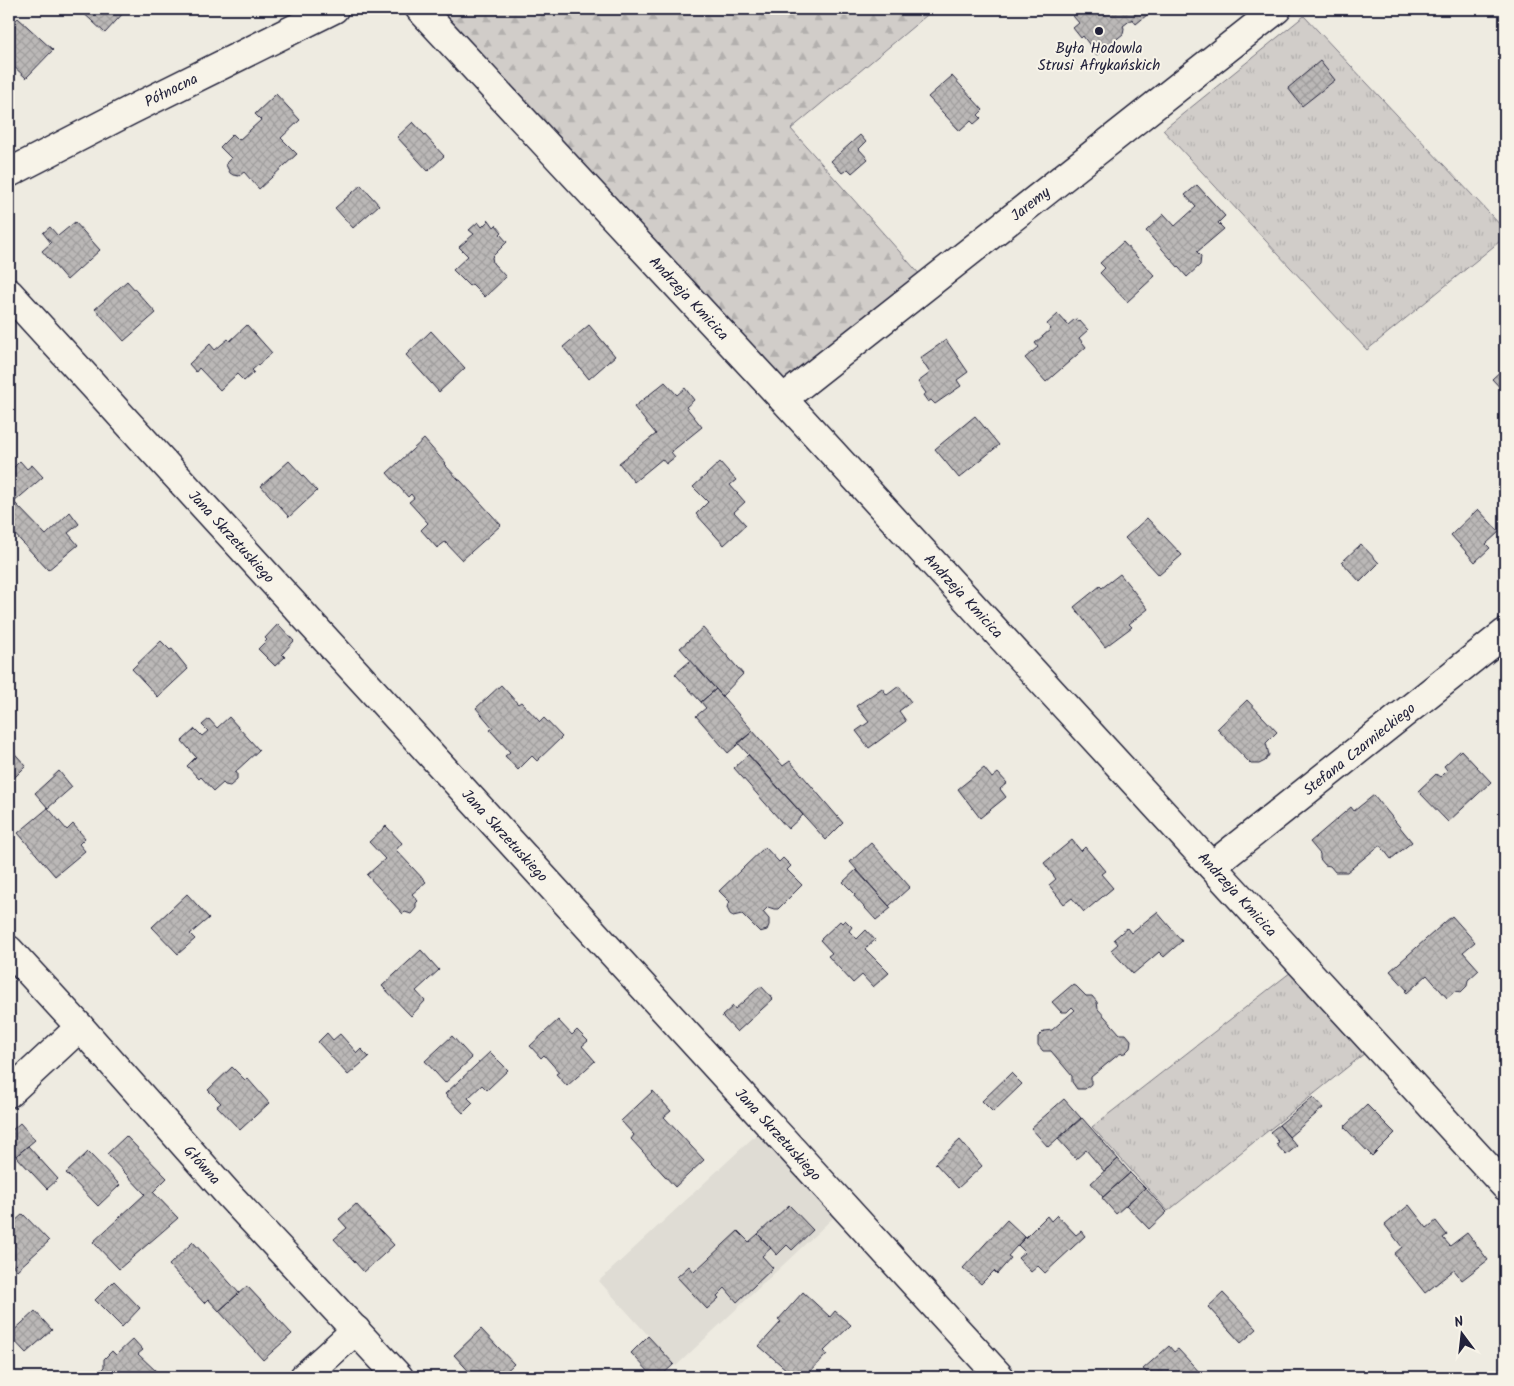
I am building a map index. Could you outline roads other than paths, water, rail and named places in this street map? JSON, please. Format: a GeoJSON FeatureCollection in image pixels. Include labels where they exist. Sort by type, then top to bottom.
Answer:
{"type":"FeatureCollection","features":[{"type":"Feature","properties":{"kind":"street","name":"Północna"},"geometry":{"type":"LineString","coordinates":[[9,173],[334,9]]}},
{"type":"Feature","properties":{"kind":"street","name":"Andrzeja Kmicica"},"geometry":{"type":"LineString","coordinates":[[420,9],[783,399],[1505,1186]]}},
{"type":"Feature","properties":{"kind":"street","name":"Jaremy"},"geometry":{"type":"LineString","coordinates":[[783,399],[1277,9]]}},
{"type":"Feature","properties":{"kind":"street","name":"Jana Skrzetuskiego"},"geometry":{"type":"LineString","coordinates":[[9,294],[1000,1377]]}},
{"type":"Feature","properties":{"kind":"street","name":"Stefana Czarnieckiego"},"geometry":{"type":"LineString","coordinates":[[1212,866],[1505,633]]}},
{"type":"Feature","properties":{"kind":"street","name":"Główna"},"geometry":{"type":"LineString","coordinates":[[9,950],[80,1027],[228,1196],[399,1377]]}},
{"type":"Feature","properties":{"kind":"street"},"geometry":{"type":"LineString","coordinates":[[9,1093],[80,1027]]}},
{"type":"Feature","properties":{"kind":"street"},"geometry":{"type":"LineString","coordinates":[[304,1377],[356,1330]]}},
{"type":"Feature","properties":{"kind":"place","name":"Była Hodowla Strusi Afrykańskich"},"geometry":{"type":"Point","coordinates":[1099,31]}}]}
